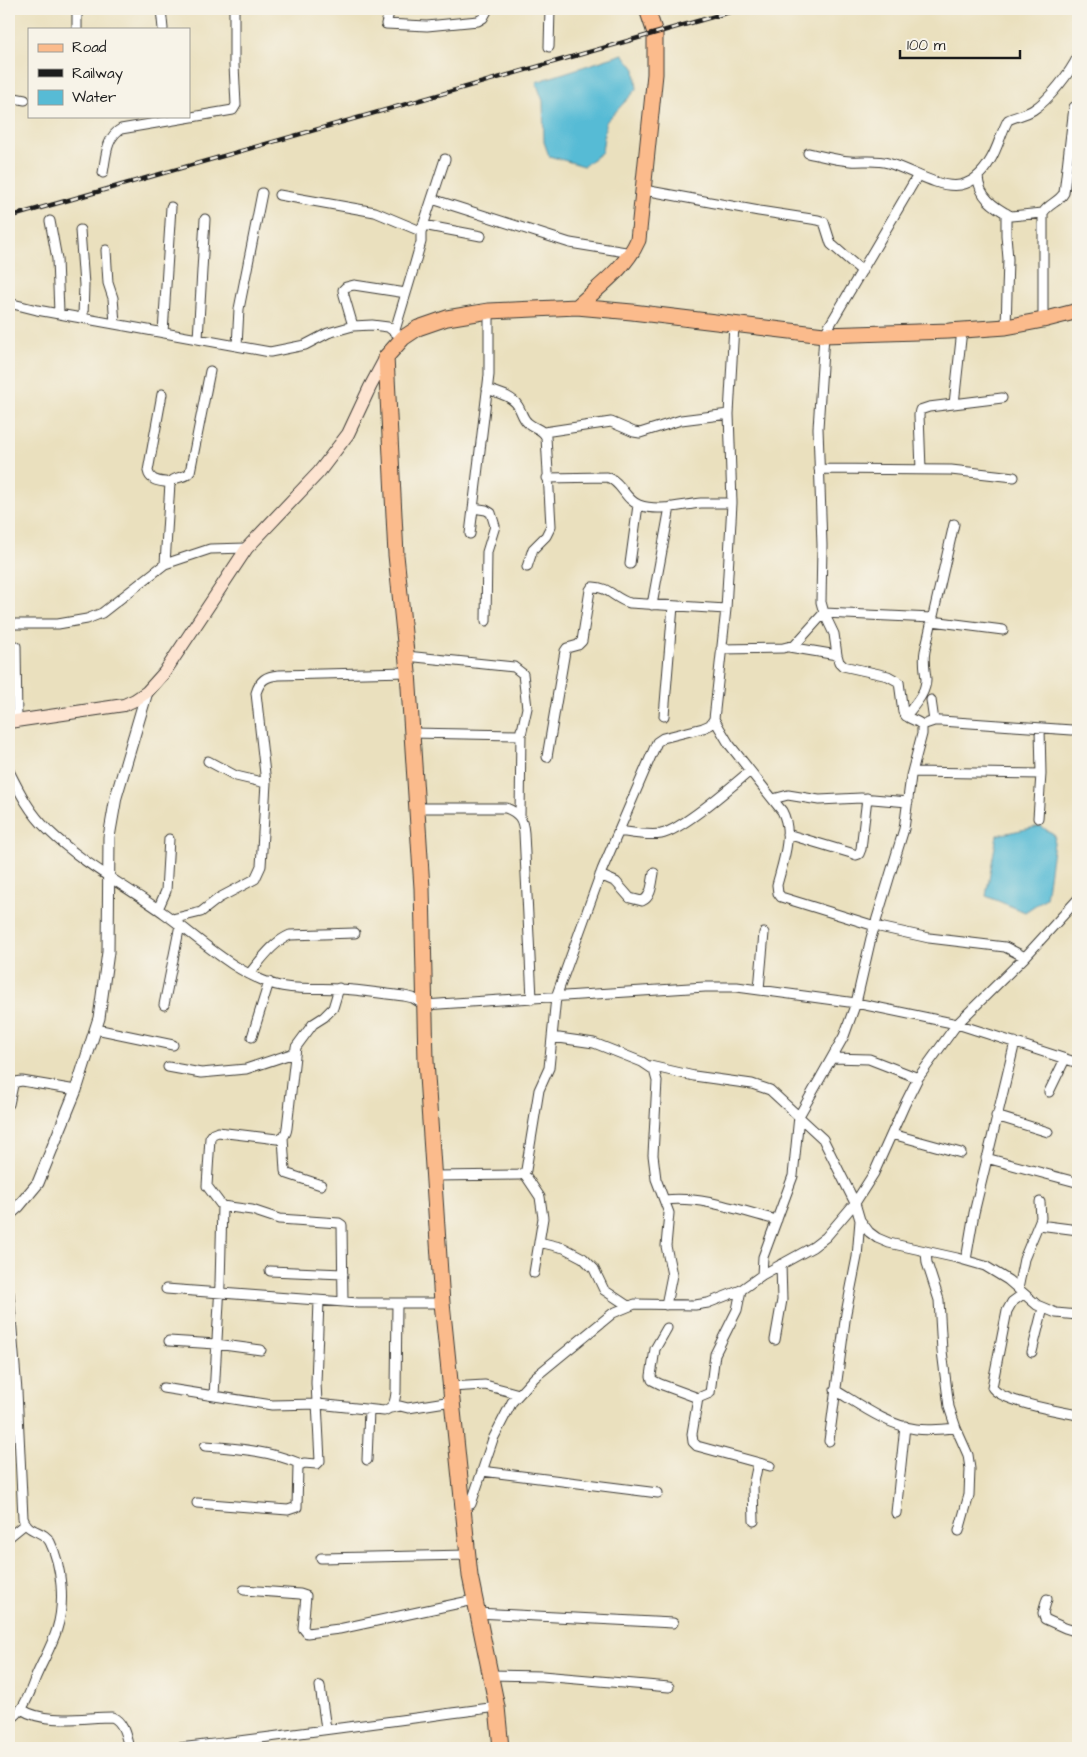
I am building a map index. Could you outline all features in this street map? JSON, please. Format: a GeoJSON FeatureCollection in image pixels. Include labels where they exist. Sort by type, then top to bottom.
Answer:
{"type":"FeatureCollection","features":[{"type":"Feature","properties":{"kind":"main road"},"geometry":{"type":"LineString","coordinates":[[576,307],[632,253],[638,240],[655,74],[655,34],[646,9]]}},
{"type":"Feature","properties":{"kind":"main road"},"geometry":{"type":"LineString","coordinates":[[13,721],[124,705],[147,692],[164,673],[247,548],[319,472],[348,434],[370,387],[399,334],[448,318],[488,311],[576,307],[824,335],[1006,327],[1078,311]]}},
{"type":"Feature","properties":{"kind":"main road"},"geometry":{"type":"LineString","coordinates":[[386,357],[396,555],[408,672],[422,888],[424,1005],[442,1303],[468,1555],[475,1607],[497,1707],[501,1748]]}},
{"type":"Feature","properties":{"kind":"street"},"geometry":{"type":"LineString","coordinates":[[77,9],[77,28]]}},
{"type":"Feature","properties":{"kind":"street"},"geometry":{"type":"LineString","coordinates":[[161,9],[163,28]]}},
{"type":"Feature","properties":{"kind":"street"},"geometry":{"type":"LineString","coordinates":[[190,117],[233,110],[236,105],[234,9]]}},
{"type":"Feature","properties":{"kind":"street"},"geometry":{"type":"LineString","coordinates":[[390,9],[386,24],[428,26],[478,21],[483,18],[488,9]]}},
{"type":"Feature","properties":{"kind":"street"},"geometry":{"type":"LineString","coordinates":[[549,47],[550,9]]}},
{"type":"Feature","properties":{"kind":"street"},"geometry":{"type":"LineString","coordinates":[[808,153],[848,161],[879,161],[944,186],[970,183],[978,177],[992,157],[1008,120],[1024,115],[1043,102],[1059,84],[1078,56]]}},
{"type":"Feature","properties":{"kind":"street"},"geometry":{"type":"LineString","coordinates":[[9,97],[25,100]]}},
{"type":"Feature","properties":{"kind":"street"},"geometry":{"type":"LineString","coordinates":[[1044,320],[1043,213],[1046,208],[1061,197],[1066,186],[1074,107]]}},
{"type":"Feature","properties":{"kind":"street"},"geometry":{"type":"LineString","coordinates":[[103,173],[110,139],[115,132],[121,129],[186,118]]}},
{"type":"Feature","properties":{"kind":"street"},"geometry":{"type":"LineString","coordinates":[[9,303],[270,352],[305,345],[328,333],[353,326],[381,325],[399,334],[406,293],[421,242],[422,229],[445,158]]}},
{"type":"Feature","properties":{"kind":"street"},"geometry":{"type":"LineString","coordinates":[[918,176],[824,335],[818,428],[822,545],[821,602],[834,634],[839,662],[843,666],[888,676],[899,682],[903,712],[906,716],[922,725]]}},
{"type":"Feature","properties":{"kind":"street"},"geometry":{"type":"LineString","coordinates":[[978,177],[983,195],[992,206],[1006,214],[1011,216],[1043,213]]}},
{"type":"Feature","properties":{"kind":"street"},"geometry":{"type":"LineString","coordinates":[[644,190],[824,222],[831,244],[862,271]]}},
{"type":"Feature","properties":{"kind":"street"},"geometry":{"type":"LineString","coordinates":[[237,346],[239,309],[262,193]]}},
{"type":"Feature","properties":{"kind":"street"},"geometry":{"type":"LineString","coordinates":[[279,195],[375,212],[418,230],[481,236]]}},
{"type":"Feature","properties":{"kind":"street"},"geometry":{"type":"LineString","coordinates":[[432,199],[570,243],[632,253]]}},
{"type":"Feature","properties":{"kind":"street"},"geometry":{"type":"LineString","coordinates":[[163,332],[171,207]]}},
{"type":"Feature","properties":{"kind":"street"},"geometry":{"type":"LineString","coordinates":[[1006,214],[1008,259],[1006,327]]}},
{"type":"Feature","properties":{"kind":"street"},"geometry":{"type":"LineString","coordinates":[[198,339],[205,218]]}},
{"type":"Feature","properties":{"kind":"street"},"geometry":{"type":"LineString","coordinates":[[50,221],[57,259],[59,313]]}},
{"type":"Feature","properties":{"kind":"street"},"geometry":{"type":"LineString","coordinates":[[80,230],[84,285],[83,317]]}},
{"type":"Feature","properties":{"kind":"street"},"geometry":{"type":"LineString","coordinates":[[106,250],[108,284],[113,298],[115,323]]}},
{"type":"Feature","properties":{"kind":"street"},"geometry":{"type":"LineString","coordinates":[[353,326],[344,295],[346,287],[354,285],[406,293]]}},
{"type":"Feature","properties":{"kind":"street"},"geometry":{"type":"LineString","coordinates":[[470,534],[489,375],[488,311]]}},
{"type":"Feature","properties":{"kind":"street"},"geometry":{"type":"LineString","coordinates":[[434,1176],[519,1175],[524,1173],[529,1161],[539,1090],[549,1068],[556,997],[600,875],[657,742],[663,738],[703,728],[710,725],[714,719],[726,609],[732,503],[729,414],[734,325]]}},
{"type":"Feature","properties":{"kind":"street"},"geometry":{"type":"LineString","coordinates":[[954,404],[962,330]]}},
{"type":"Feature","properties":{"kind":"street"},"geometry":{"type":"LineString","coordinates":[[165,564],[170,483],[175,478],[185,476],[190,472],[210,371]]}},
{"type":"Feature","properties":{"kind":"street"},"geometry":{"type":"LineString","coordinates":[[487,389],[510,398],[519,407],[528,423],[544,432],[611,422],[640,433],[681,420],[729,414]]}},
{"type":"Feature","properties":{"kind":"street"},"geometry":{"type":"LineString","coordinates":[[162,394],[148,471],[152,480],[170,483]]}},
{"type":"Feature","properties":{"kind":"street"},"geometry":{"type":"LineString","coordinates":[[921,470],[918,415],[920,410],[929,407],[1002,398]]}},
{"type":"Feature","properties":{"kind":"street"},"geometry":{"type":"LineString","coordinates":[[527,567],[533,549],[549,532],[550,526],[546,437],[544,432]]}},
{"type":"Feature","properties":{"kind":"street"},"geometry":{"type":"LineString","coordinates":[[819,469],[951,470],[1014,477]]}},
{"type":"Feature","properties":{"kind":"street"},"geometry":{"type":"LineString","coordinates":[[547,478],[607,477],[616,481],[633,502],[638,505],[670,507],[732,503]]}},
{"type":"Feature","properties":{"kind":"street"},"geometry":{"type":"LineString","coordinates":[[630,564],[638,505]]}},
{"type":"Feature","properties":{"kind":"street"},"geometry":{"type":"LineString","coordinates":[[652,605],[670,507]]}},
{"type":"Feature","properties":{"kind":"street"},"geometry":{"type":"LineString","coordinates":[[473,508],[486,510],[491,513],[495,526],[487,552],[486,621]]}},
{"type":"Feature","properties":{"kind":"street"},"geometry":{"type":"LineString","coordinates":[[906,716],[924,691],[926,680],[924,657],[954,524]]}},
{"type":"Feature","properties":{"kind":"street"},"geometry":{"type":"LineString","coordinates":[[9,624],[58,624],[87,619],[102,613],[165,564],[210,549],[247,548]]}},
{"type":"Feature","properties":{"kind":"street"},"geometry":{"type":"LineString","coordinates":[[547,757],[565,651],[567,648],[578,645],[582,641],[590,590],[592,588],[600,587],[625,602],[726,609]]}},
{"type":"Feature","properties":{"kind":"street"},"geometry":{"type":"LineString","coordinates":[[664,716],[673,606]]}},
{"type":"Feature","properties":{"kind":"street"},"geometry":{"type":"LineString","coordinates":[[824,613],[932,619],[1004,630]]}},
{"type":"Feature","properties":{"kind":"street"},"geometry":{"type":"LineString","coordinates":[[789,647],[799,641],[824,613]]}},
{"type":"Feature","properties":{"kind":"street"},"geometry":{"type":"LineString","coordinates":[[13,721],[16,646]]}},
{"type":"Feature","properties":{"kind":"street"},"geometry":{"type":"LineString","coordinates":[[721,649],[789,647],[837,655]]}},
{"type":"Feature","properties":{"kind":"street"},"geometry":{"type":"LineString","coordinates":[[406,656],[514,666],[523,674],[527,708],[521,734]]}},
{"type":"Feature","properties":{"kind":"street"},"geometry":{"type":"LineString","coordinates":[[172,919],[201,912],[219,898],[255,880],[261,866],[266,783],[256,700],[258,684],[264,679],[279,675],[408,672]]}},
{"type":"Feature","properties":{"kind":"street"},"geometry":{"type":"LineString","coordinates":[[9,1215],[38,1183],[76,1090],[96,1030],[102,1007],[108,952],[109,837],[115,804],[147,692]]}},
{"type":"Feature","properties":{"kind":"street"},"geometry":{"type":"LineString","coordinates":[[931,700],[934,721]]}},
{"type":"Feature","properties":{"kind":"street"},"geometry":{"type":"LineString","coordinates":[[521,719],[520,817],[524,833],[532,999]]}},
{"type":"Feature","properties":{"kind":"street"},"geometry":{"type":"LineString","coordinates":[[714,719],[726,739],[786,818],[787,834],[777,885],[778,893],[781,897],[874,926],[929,938],[1005,947],[1025,957]]}},
{"type":"Feature","properties":{"kind":"street"},"geometry":{"type":"LineString","coordinates":[[922,725],[934,721],[1072,730]]}},
{"type":"Feature","properties":{"kind":"street"},"geometry":{"type":"LineString","coordinates":[[762,1275],[763,1257],[793,1176],[799,1116],[844,1036],[856,1003],[874,926],[904,830],[912,772],[922,734],[922,725]]}},
{"type":"Feature","properties":{"kind":"street"},"geometry":{"type":"LineString","coordinates":[[1038,818],[1041,774],[1040,728]]}},
{"type":"Feature","properties":{"kind":"street"},"geometry":{"type":"LineString","coordinates":[[412,733],[521,734]]}},
{"type":"Feature","properties":{"kind":"street"},"geometry":{"type":"LineString","coordinates":[[208,761],[236,776],[266,783]]}},
{"type":"Feature","properties":{"kind":"street"},"geometry":{"type":"LineString","coordinates":[[9,771],[27,806],[48,830],[85,861],[158,909],[235,966],[249,974],[287,987],[339,988],[404,996],[413,998],[424,1005],[721,986],[759,989],[856,1003],[956,1024],[1078,1063]]}},
{"type":"Feature","properties":{"kind":"street"},"geometry":{"type":"LineString","coordinates":[[619,831],[650,835],[668,832],[690,818],[750,771]]}},
{"type":"Feature","properties":{"kind":"street"},"geometry":{"type":"LineString","coordinates":[[912,772],[1041,774]]}},
{"type":"Feature","properties":{"kind":"street"},"geometry":{"type":"LineString","coordinates":[[773,799],[788,795],[819,800],[867,798],[908,802]]}},
{"type":"Feature","properties":{"kind":"street"},"geometry":{"type":"LineString","coordinates":[[787,834],[856,855],[859,854],[867,798]]}},
{"type":"Feature","properties":{"kind":"street"},"geometry":{"type":"LineString","coordinates":[[417,808],[506,808],[515,812],[520,817]]}},
{"type":"Feature","properties":{"kind":"street"},"geometry":{"type":"LineString","coordinates":[[158,909],[166,891],[169,839]]}},
{"type":"Feature","properties":{"kind":"street"},"geometry":{"type":"LineString","coordinates":[[600,875],[616,882],[630,898],[642,901],[649,895],[654,873]]}},
{"type":"Feature","properties":{"kind":"street"},"geometry":{"type":"LineString","coordinates":[[463,1507],[471,1504],[493,1440],[512,1402],[549,1365],[614,1313],[635,1304],[694,1306],[708,1304],[741,1290],[762,1275],[826,1238],[855,1203],[874,1173],[918,1078],[956,1024],[1025,957],[1078,899]]}},
{"type":"Feature","properties":{"kind":"street"},"geometry":{"type":"LineString","coordinates":[[164,1005],[180,925]]}},
{"type":"Feature","properties":{"kind":"street"},"geometry":{"type":"LineString","coordinates":[[249,974],[282,938],[290,935],[355,933]]}},
{"type":"Feature","properties":{"kind":"street"},"geometry":{"type":"LineString","coordinates":[[759,989],[764,933]]}},
{"type":"Feature","properties":{"kind":"street"},"geometry":{"type":"LineString","coordinates":[[252,1037],[269,982]]}},
{"type":"Feature","properties":{"kind":"street"},"geometry":{"type":"LineString","coordinates":[[214,1396],[222,1206],[207,1186],[210,1138],[218,1132],[277,1139],[286,1134],[294,1053],[300,1041],[313,1024],[324,1018],[333,1008],[339,988]]}},
{"type":"Feature","properties":{"kind":"street"},"geometry":{"type":"LineString","coordinates":[[96,1030],[173,1045]]}},
{"type":"Feature","properties":{"kind":"street"},"geometry":{"type":"LineString","coordinates":[[552,1037],[594,1043],[650,1066],[694,1076],[762,1086],[770,1090],[828,1145],[855,1203],[860,1220],[864,1227],[876,1238],[889,1243],[985,1266],[1008,1280],[1043,1308],[1056,1313],[1078,1315]]}},
{"type":"Feature","properties":{"kind":"street"},"geometry":{"type":"LineString","coordinates":[[966,1260],[986,1158],[1015,1042]]}},
{"type":"Feature","properties":{"kind":"street"},"geometry":{"type":"LineString","coordinates":[[168,1067],[201,1073],[246,1069],[294,1053]]}},
{"type":"Feature","properties":{"kind":"street"},"geometry":{"type":"LineString","coordinates":[[832,1058],[869,1058],[918,1078]]}},
{"type":"Feature","properties":{"kind":"street"},"geometry":{"type":"LineString","coordinates":[[1049,1092],[1065,1059]]}},
{"type":"Feature","properties":{"kind":"street"},"geometry":{"type":"LineString","coordinates":[[650,1066],[654,1070],[657,1081],[654,1167],[658,1186],[669,1213],[667,1252],[672,1275],[666,1305]]}},
{"type":"Feature","properties":{"kind":"street"},"geometry":{"type":"LineString","coordinates":[[9,1104],[13,1085],[16,1082],[22,1081],[76,1090]]}},
{"type":"Feature","properties":{"kind":"street"},"geometry":{"type":"LineString","coordinates":[[996,1116],[1048,1132]]}},
{"type":"Feature","properties":{"kind":"street"},"geometry":{"type":"LineString","coordinates":[[892,1134],[961,1153]]}},
{"type":"Feature","properties":{"kind":"street"},"geometry":{"type":"LineString","coordinates":[[283,1137],[285,1172],[321,1185]]}},
{"type":"Feature","properties":{"kind":"street"},"geometry":{"type":"LineString","coordinates":[[986,1158],[1076,1182]]}},
{"type":"Feature","properties":{"kind":"street"},"geometry":{"type":"LineString","coordinates":[[524,1173],[536,1190],[542,1207],[543,1218],[534,1273]]}},
{"type":"Feature","properties":{"kind":"street"},"geometry":{"type":"LineString","coordinates":[[665,1200],[676,1198],[698,1200],[777,1220]]}},
{"type":"Feature","properties":{"kind":"street"},"geometry":{"type":"LineString","coordinates":[[1040,1202],[1041,1218],[1024,1259],[1020,1291],[1007,1311],[992,1387],[994,1391],[1001,1395],[1031,1405],[1078,1414]]}},
{"type":"Feature","properties":{"kind":"street"},"geometry":{"type":"LineString","coordinates":[[222,1206],[252,1210],[279,1219],[339,1223],[342,1225],[343,1302]]}},
{"type":"Feature","properties":{"kind":"street"},"geometry":{"type":"LineString","coordinates":[[829,1441],[846,1313],[858,1257],[860,1220]]}},
{"type":"Feature","properties":{"kind":"street"},"geometry":{"type":"LineString","coordinates":[[1039,1224],[1078,1230]]}},
{"type":"Feature","properties":{"kind":"street"},"geometry":{"type":"LineString","coordinates":[[539,1242],[564,1248],[583,1258],[594,1269],[604,1290],[628,1306]]}},
{"type":"Feature","properties":{"kind":"street"},"geometry":{"type":"LineString","coordinates":[[926,1252],[927,1263],[939,1300],[942,1351],[948,1395],[956,1428],[968,1456],[971,1476],[969,1495],[959,1531]]}},
{"type":"Feature","properties":{"kind":"street"},"geometry":{"type":"LineString","coordinates":[[775,1340],[782,1300],[781,1264]]}},
{"type":"Feature","properties":{"kind":"street"},"geometry":{"type":"LineString","coordinates":[[270,1271],[343,1274]]}},
{"type":"Feature","properties":{"kind":"street"},"geometry":{"type":"LineString","coordinates":[[166,1289],[318,1301],[442,1303]]}},
{"type":"Feature","properties":{"kind":"street"},"geometry":{"type":"LineString","coordinates":[[667,1328],[653,1353],[652,1380],[698,1398],[710,1393],[715,1354],[737,1310],[741,1290]]}},
{"type":"Feature","properties":{"kind":"street"},"geometry":{"type":"LineString","coordinates":[[9,1293],[17,1391],[23,1516],[25,1524],[29,1529],[44,1535],[50,1542],[60,1581],[60,1616],[57,1631],[26,1702],[18,1714],[9,1720]]}},
{"type":"Feature","properties":{"kind":"street"},"geometry":{"type":"LineString","coordinates":[[205,1446],[259,1452],[287,1458],[301,1464],[317,1464],[320,1462],[316,1383],[318,1301]]}},
{"type":"Feature","properties":{"kind":"street"},"geometry":{"type":"LineString","coordinates":[[391,1408],[395,1402],[396,1392],[397,1303]]}},
{"type":"Feature","properties":{"kind":"street"},"geometry":{"type":"LineString","coordinates":[[1032,1352],[1043,1308]]}},
{"type":"Feature","properties":{"kind":"street"},"geometry":{"type":"LineString","coordinates":[[169,1341],[216,1344],[261,1350]]}},
{"type":"Feature","properties":{"kind":"street"},"geometry":{"type":"LineString","coordinates":[[163,1388],[272,1404],[318,1404],[369,1410],[384,1410],[400,1406],[408,1408],[485,1385],[519,1394]]}},
{"type":"Feature","properties":{"kind":"street"},"geometry":{"type":"LineString","coordinates":[[835,1390],[870,1411],[905,1426],[926,1430],[956,1428]]}},
{"type":"Feature","properties":{"kind":"street"},"geometry":{"type":"LineString","coordinates":[[698,1398],[692,1434],[693,1442],[697,1446],[770,1466]]}},
{"type":"Feature","properties":{"kind":"street"},"geometry":{"type":"LineString","coordinates":[[367,1460],[369,1410]]}},
{"type":"Feature","properties":{"kind":"street"},"geometry":{"type":"LineString","coordinates":[[896,1512],[905,1426]]}},
{"type":"Feature","properties":{"kind":"street"},"geometry":{"type":"LineString","coordinates":[[754,1521],[753,1488],[758,1463]]}},
{"type":"Feature","properties":{"kind":"street"},"geometry":{"type":"LineString","coordinates":[[197,1503],[294,1509],[298,1504],[297,1474],[298,1466],[301,1464]]}},
{"type":"Feature","properties":{"kind":"street"},"geometry":{"type":"LineString","coordinates":[[482,1471],[658,1493]]}},
{"type":"Feature","properties":{"kind":"street"},"geometry":{"type":"LineString","coordinates":[[9,1536],[25,1524]]}},
{"type":"Feature","properties":{"kind":"street"},"geometry":{"type":"LineString","coordinates":[[320,1558],[468,1555]]}},
{"type":"Feature","properties":{"kind":"street"},"geometry":{"type":"LineString","coordinates":[[244,1590],[306,1596],[303,1628],[307,1633],[475,1607],[673,1623]]}},
{"type":"Feature","properties":{"kind":"street"},"geometry":{"type":"LineString","coordinates":[[1047,1599],[1043,1613],[1045,1619],[1078,1632]]}},
{"type":"Feature","properties":{"kind":"street"},"geometry":{"type":"LineString","coordinates":[[491,1675],[542,1676],[669,1687]]}},
{"type":"Feature","properties":{"kind":"street"},"geometry":{"type":"LineString","coordinates":[[320,1686],[326,1729]]}},
{"type":"Feature","properties":{"kind":"street"},"geometry":{"type":"LineString","coordinates":[[180,1748],[326,1729],[398,1722],[497,1707]]}},
{"type":"Feature","properties":{"kind":"street"},"geometry":{"type":"LineString","coordinates":[[21,1709],[32,1716],[50,1718],[112,1717],[118,1720],[122,1727],[129,1748]]}},
{"type":"Feature","properties":{"kind":"water"},"geometry":{"type":"Polygon","coordinates":[[[623,54],[635,69],[637,89],[606,122],[602,152],[584,166],[549,156],[544,142],[543,101],[536,82],[623,54]]]}},
{"type":"Feature","properties":{"kind":"water"},"geometry":{"type":"Polygon","coordinates":[[[1041,826],[1055,836],[1046,898],[1025,912],[986,896],[997,835],[1041,826]]]}},
{"type":"Feature","properties":{"kind":"railway"},"geometry":{"type":"LineString","coordinates":[[9,217],[740,9]]}}]}
